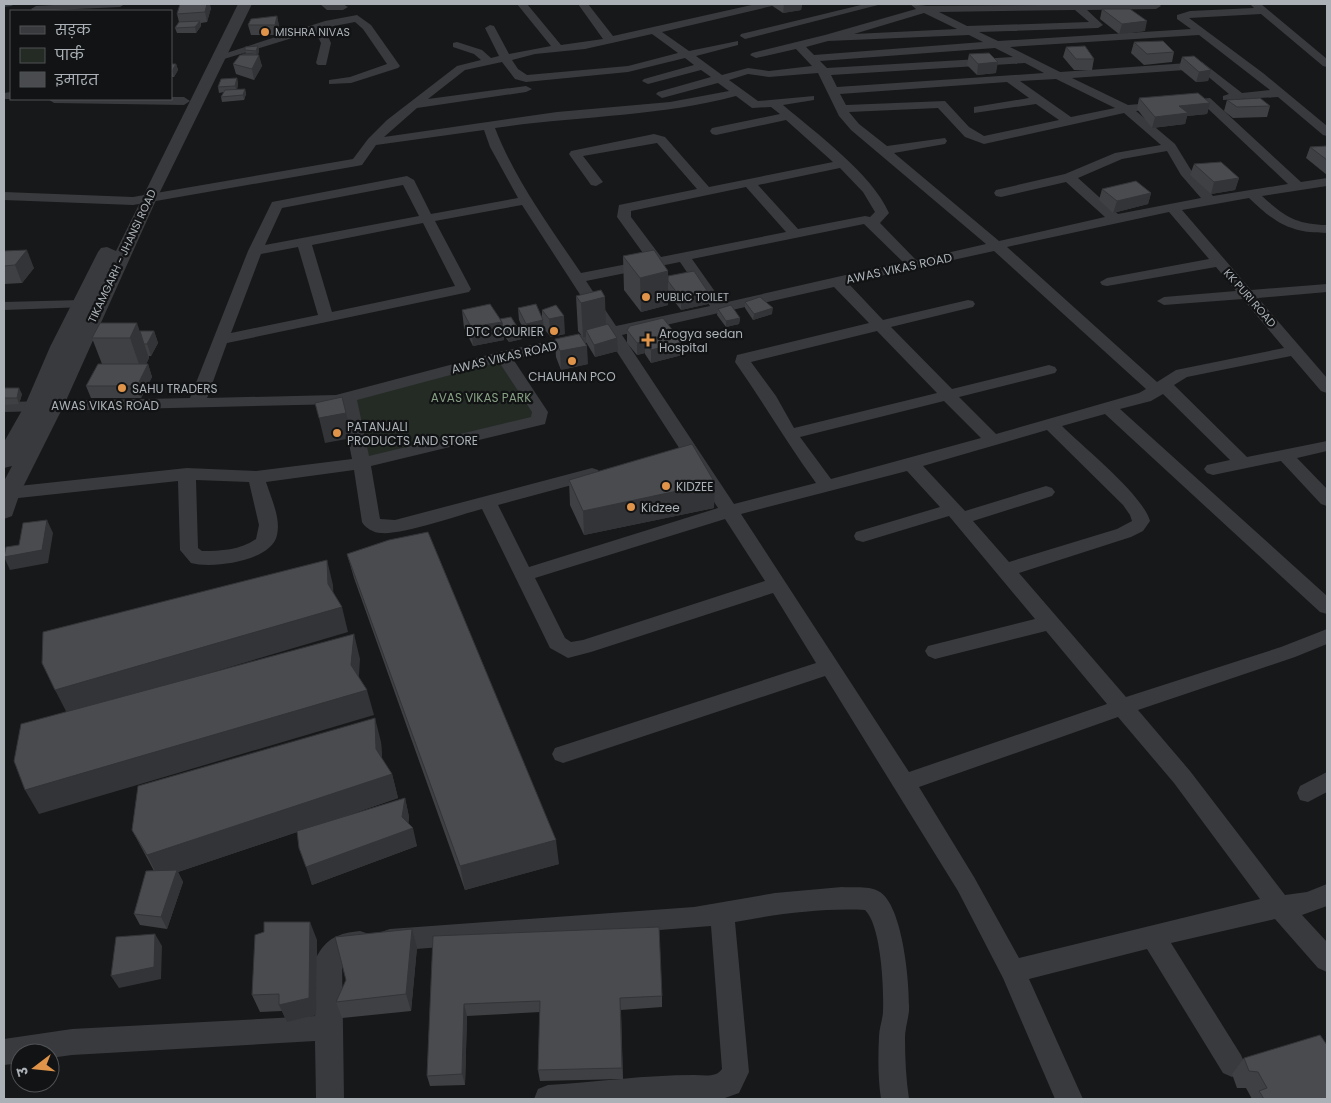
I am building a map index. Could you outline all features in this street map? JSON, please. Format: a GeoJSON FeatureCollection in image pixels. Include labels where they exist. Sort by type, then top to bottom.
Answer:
{"type":"FeatureCollection","features":[{"type":"Feature","properties":{"kind":"street"},"geometry":{"type":"LineString","coordinates":[[36,9],[120,4]]}},
{"type":"Feature","properties":{"kind":"street"},"geometry":{"type":"LineString","coordinates":[[4,461],[35,405],[81,304],[141,200],[184,101],[219,51],[236,4]]}},
{"type":"Feature","properties":{"kind":"street","name":"TIKAMGARH - JHANSI ROAD"},"geometry":{"type":"LineString","coordinates":[[4,511],[9,493],[54,405],[141,200],[245,4]]}},
{"type":"Feature","properties":{"kind":"street"},"geometry":{"type":"LineString","coordinates":[[325,4],[327,7],[343,6]]}},
{"type":"Feature","properties":{"kind":"street"},"geometry":{"type":"LineString","coordinates":[[522,4],[558,48]]}},
{"type":"Feature","properties":{"kind":"street"},"geometry":{"type":"LineString","coordinates":[[583,4],[610,40]]}},
{"type":"Feature","properties":{"kind":"street"},"geometry":{"type":"LineString","coordinates":[[4,196],[141,200],[357,162],[372,142],[414,105],[461,68],[504,56],[585,46],[653,30],[708,13],[768,4]]}},
{"type":"Feature","properties":{"kind":"street"},"geometry":{"type":"LineString","coordinates":[[745,36],[877,4]]}},
{"type":"Feature","properties":{"kind":"street"},"geometry":{"type":"LineString","coordinates":[[915,4],[1126,109],[1170,146],[1186,172],[1210,200]]}},
{"type":"Feature","properties":{"kind":"street"},"geometry":{"type":"LineString","coordinates":[[756,55],[828,38],[926,9],[1156,6]]}},
{"type":"Feature","properties":{"kind":"street"},"geometry":{"type":"LineString","coordinates":[[828,38],[1098,25],[1078,7]]}},
{"type":"Feature","properties":{"kind":"street"},"geometry":{"type":"LineString","coordinates":[[1326,130],[1282,93],[1181,18],[1190,14],[1259,7],[1327,64]]}},
{"type":"Feature","properties":{"kind":"street"},"geometry":{"type":"LineString","coordinates":[[219,51],[357,18],[367,27],[394,66],[351,80],[333,82]]}},
{"type":"Feature","properties":{"kind":"street"},"geometry":{"type":"LineString","coordinates":[[318,26],[326,43],[322,63]]}},
{"type":"Feature","properties":{"kind":"street"},"geometry":{"type":"LineString","coordinates":[[490,28],[498,36],[504,56],[517,75],[526,79],[622,70],[734,43]]}},
{"type":"Feature","properties":{"kind":"street"},"geometry":{"type":"LineString","coordinates":[[653,30],[756,105],[810,98]]}},
{"type":"Feature","properties":{"kind":"street"},"geometry":{"type":"LineString","coordinates":[[662,94],[751,71],[769,74],[998,45],[1199,32]]}},
{"type":"Feature","properties":{"kind":"street"},"geometry":{"type":"LineString","coordinates":[[457,45],[478,52],[488,61]]}},
{"type":"Feature","properties":{"kind":"street"},"geometry":{"type":"LineString","coordinates":[[798,45],[818,67],[842,109],[855,127],[946,202],[1161,388],[1243,463]]}},
{"type":"Feature","properties":{"kind":"street"},"geometry":{"type":"LineString","coordinates":[[818,67],[1026,60]]}},
{"type":"Feature","properties":{"kind":"street"},"geometry":{"type":"LineString","coordinates":[[833,91],[1241,62]]}},
{"type":"Feature","properties":{"kind":"street"},"geometry":{"type":"LineString","coordinates":[[1202,65],[1239,97]]}},
{"type":"Feature","properties":{"kind":"street"},"geometry":{"type":"LineString","coordinates":[[648,81],[702,66]]}},
{"type":"Feature","properties":{"kind":"street"},"geometry":{"type":"LineString","coordinates":[[1010,79],[1069,122]]}},
{"type":"Feature","properties":{"kind":"street"},"geometry":{"type":"LineString","coordinates":[[414,105],[526,89]]}},
{"type":"Feature","properties":{"kind":"street"},"geometry":{"type":"LineString","coordinates":[[372,142],[413,138],[488,125],[641,107],[683,105],[707,101],[737,92]]}},
{"type":"Feature","properties":{"kind":"street"},"geometry":{"type":"LineString","coordinates":[[842,109],[941,104],[960,125],[974,136],[984,140],[1126,109],[1282,93]]}},
{"type":"Feature","properties":{"kind":"street"},"geometry":{"type":"LineString","coordinates":[[119,100],[184,101]]}},
{"type":"Feature","properties":{"kind":"street"},"geometry":{"type":"LineString","coordinates":[[978,110],[1038,100]]}},
{"type":"Feature","properties":{"kind":"street"},"geometry":{"type":"LineString","coordinates":[[1206,100],[1296,185]]}},
{"type":"Feature","properties":{"kind":"street"},"geometry":{"type":"LineString","coordinates":[[774,103],[872,194],[882,208],[882,213],[872,223]]}},
{"type":"Feature","properties":{"kind":"street"},"geometry":{"type":"LineString","coordinates":[[716,131],[789,116]]}},
{"type":"Feature","properties":{"kind":"street"},"geometry":{"type":"LineString","coordinates":[[488,125],[496,148],[526,200],[830,666],[966,884],[1013,971],[1069,1099]]}},
{"type":"Feature","properties":{"kind":"street"},"geometry":{"type":"LineString","coordinates":[[596,182],[574,154],[580,151],[654,138],[661,140],[706,191]]}},
{"type":"Feature","properties":{"kind":"street"},"geometry":{"type":"LineString","coordinates":[[882,151],[941,141]]}},
{"type":"Feature","properties":{"kind":"street"},"geometry":{"type":"LineString","coordinates":[[1001,193],[1069,177],[1129,153],[1170,146]]}},
{"type":"Feature","properties":{"kind":"street"},"geometry":{"type":"LineString","coordinates":[[657,262],[624,217],[624,208],[841,164]]}},
{"type":"Feature","properties":{"kind":"street"},"geometry":{"type":"LineString","coordinates":[[1069,177],[1115,220]]}},
{"type":"Feature","properties":{"kind":"street"},"geometry":{"type":"LineString","coordinates":[[196,404],[255,251],[277,205],[407,180],[464,289],[221,340]]}},
{"type":"Feature","properties":{"kind":"street","name":"AWAS VIKAS ROAD"},"geometry":{"type":"LineString","coordinates":[[4,407],[336,400],[503,356],[614,333],[913,264],[1210,200],[1296,185],[1327,182]]}},
{"type":"Feature","properties":{"kind":"street"},"geometry":{"type":"LineString","coordinates":[[749,183],[795,234]]}},
{"type":"Feature","properties":{"kind":"street"},"geometry":{"type":"LineString","coordinates":[[1251,193],[1290,225],[1305,229],[1327,229]]}},
{"type":"Feature","properties":{"kind":"street"},"geometry":{"type":"LineString","coordinates":[[255,251],[526,200]]}},
{"type":"Feature","properties":{"kind":"street","name":"KK PURI ROAD"},"geometry":{"type":"LineString","coordinates":[[1173,208],[1327,388]]}},
{"type":"Feature","properties":{"kind":"street"},"geometry":{"type":"LineString","coordinates":[[578,278],[855,220],[865,220],[872,223],[913,264]]}},
{"type":"Feature","properties":{"kind":"street"},"geometry":{"type":"LineString","coordinates":[[304,242],[326,318]]}},
{"type":"Feature","properties":{"kind":"street"},"geometry":{"type":"LineString","coordinates":[[683,256],[720,309]]}},
{"type":"Feature","properties":{"kind":"street"},"geometry":{"type":"LineString","coordinates":[[1107,282],[1219,262]]}},
{"type":"Feature","properties":{"kind":"street"},"geometry":{"type":"LineString","coordinates":[[838,281],[992,440]]}},
{"type":"Feature","properties":{"kind":"street"},"geometry":{"type":"LineString","coordinates":[[1164,301],[1327,288]]}},
{"type":"Feature","properties":{"kind":"street"},"geometry":{"type":"LineString","coordinates":[[4,306],[81,304]]}},
{"type":"Feature","properties":{"kind":"street"},"geometry":{"type":"LineString","coordinates":[[826,484],[789,434],[768,396],[743,362],[743,358],[968,304]]}},
{"type":"Feature","properties":{"kind":"street"},"geometry":{"type":"LineString","coordinates":[[524,575],[730,511],[826,484],[911,464],[1108,406],[1161,388],[1182,373],[1295,350]]}},
{"type":"Feature","properties":{"kind":"street"},"geometry":{"type":"LineString","coordinates":[[9,493],[187,474],[256,476],[362,463],[539,420],[540,412],[503,356]]}},
{"type":"Feature","properties":{"kind":"street"},"geometry":{"type":"LineString","coordinates":[[789,434],[1049,370]]}},
{"type":"Feature","properties":{"kind":"street"},"geometry":{"type":"LineString","coordinates":[[348,397],[372,522],[381,528],[395,526],[613,469]]}},
{"type":"Feature","properties":{"kind":"street"},"geometry":{"type":"LineString","coordinates":[[1108,406],[1327,607]]}},
{"type":"Feature","properties":{"kind":"street"},"geometry":{"type":"LineString","coordinates":[[1005,570],[1124,533],[1137,527],[1141,521],[1139,513],[1129,501],[1049,423]]}},
{"type":"Feature","properties":{"kind":"street"},"geometry":{"type":"LineString","coordinates":[[1213,469],[1327,446]]}},
{"type":"Feature","properties":{"kind":"street"},"geometry":{"type":"LineString","coordinates":[[670,454],[689,448]]}},
{"type":"Feature","properties":{"kind":"street"},"geometry":{"type":"LineString","coordinates":[[1284,454],[1327,500]]}},
{"type":"Feature","properties":{"kind":"street"},"geometry":{"type":"LineString","coordinates":[[911,464],[957,513],[1188,784],[1280,907],[1327,960]]}},
{"type":"Feature","properties":{"kind":"street"},"geometry":{"type":"LineString","coordinates":[[187,474],[189,550],[198,558],[224,558],[242,553],[260,546],[267,538],[268,524],[256,476]]}},
{"type":"Feature","properties":{"kind":"street"},"geometry":{"type":"LineString","coordinates":[[863,536],[1046,492]]}},
{"type":"Feature","properties":{"kind":"street"},"geometry":{"type":"LineString","coordinates":[[488,502],[557,643],[568,650],[584,647],[777,584]]}},
{"type":"Feature","properties":{"kind":"street"},"geometry":{"type":"LineString","coordinates":[[935,651],[1051,622]]}},
{"type":"Feature","properties":{"kind":"street"},"geometry":{"type":"LineString","coordinates":[[904,783],[1013,743],[1288,652],[1327,636]]}},
{"type":"Feature","properties":{"kind":"street"},"geometry":{"type":"LineString","coordinates":[[563,754],[830,666]]}},
{"type":"Feature","properties":{"kind":"street"},"geometry":{"type":"LineString","coordinates":[[1308,793],[1327,781]]}},
{"type":"Feature","properties":{"kind":"street"},"geometry":{"type":"LineString","coordinates":[[1013,971],[1152,936],[1280,907],[1308,903],[1327,894]]}},
{"type":"Feature","properties":{"kind":"street"},"geometry":{"type":"LineString","coordinates":[[330,1099],[328,1028],[330,958],[333,949],[341,944],[694,918],[775,904],[842,898],[871,900],[882,910],[888,928],[896,991],[896,1011],[892,1036],[892,1080],[895,1099]]}},
{"type":"Feature","properties":{"kind":"street"},"geometry":{"type":"LineString","coordinates":[[548,1099],[672,1089],[713,1089],[730,1083],[736,1072],[722,914]]}},
{"type":"Feature","properties":{"kind":"street"},"geometry":{"type":"LineString","coordinates":[[1152,936],[1232,1064]]}},
{"type":"Feature","properties":{"kind":"street"},"geometry":{"type":"LineString","coordinates":[[4,1052],[72,1042],[328,1028]]}},
{"type":"Feature","properties":{"kind":"green space","name":"AVAS VIKAS PARK"},"geometry":{"type":"Polygon","coordinates":[[[497,359],[539,417],[367,459],[352,399],[497,359]]]}},
{"type":"Feature","properties":{"kind":"building"},"geometry":{"type":"Polygon","coordinates":[[[180,4],[207,4],[205,12],[177,14],[180,4]]]}},
{"type":"Feature","properties":{"kind":"building"},"geometry":{"type":"Polygon","coordinates":[[[1102,9],[1130,9],[1147,21],[1122,24],[1102,9]]]}},
{"type":"Feature","properties":{"kind":"building"},"geometry":{"type":"Polygon","coordinates":[[[277,16],[275,25],[248,25],[251,19],[277,16]]]}},
{"type":"Feature","properties":{"kind":"building"},"geometry":{"type":"Polygon","coordinates":[[[200,21],[195,27],[175,28],[179,22],[200,21]]]}},
{"type":"Feature","properties":{"kind":"building"},"geometry":{"type":"Polygon","coordinates":[[[1163,41],[1174,52],[1147,54],[1134,42],[1163,41]]]}},
{"type":"Feature","properties":{"kind":"building"},"geometry":{"type":"Polygon","coordinates":[[[258,46],[256,51],[245,50],[245,47],[258,46]]]}},
{"type":"Feature","properties":{"kind":"building"},"geometry":{"type":"Polygon","coordinates":[[[1085,46],[1094,59],[1076,59],[1066,47],[1085,46]]]}},
{"type":"Feature","properties":{"kind":"building"},"geometry":{"type":"Polygon","coordinates":[[[257,53],[256,55],[242,54],[257,53]]]}},
{"type":"Feature","properties":{"kind":"building"},"geometry":{"type":"Polygon","coordinates":[[[989,53],[998,62],[978,64],[969,54],[989,53]]]}},
{"type":"Feature","properties":{"kind":"building"},"geometry":{"type":"Polygon","coordinates":[[[240,55],[259,55],[252,69],[233,64],[240,55]]]}},
{"type":"Feature","properties":{"kind":"building"},"geometry":{"type":"Polygon","coordinates":[[[1194,56],[1211,70],[1199,72],[1182,57],[1194,56]]]}},
{"type":"Feature","properties":{"kind":"building"},"geometry":{"type":"Polygon","coordinates":[[[237,78],[235,86],[218,87],[221,79],[237,78]]]}},
{"type":"Feature","properties":{"kind":"building"},"geometry":{"type":"Polygon","coordinates":[[[245,89],[243,95],[221,97],[225,90],[245,89]]]}},
{"type":"Feature","properties":{"kind":"building"},"geometry":{"type":"Polygon","coordinates":[[[1198,93],[1210,103],[1179,106],[1188,113],[1155,117],[1139,98],[1198,93]]]}},
{"type":"Feature","properties":{"kind":"building"},"geometry":{"type":"Polygon","coordinates":[[[1260,98],[1270,106],[1237,107],[1227,100],[1260,98]]]}},
{"type":"Feature","properties":{"kind":"building"},"geometry":{"type":"Polygon","coordinates":[[[1327,146],[1327,160],[1310,147],[1327,146]]]}},
{"type":"Feature","properties":{"kind":"building"},"geometry":{"type":"Polygon","coordinates":[[[1221,162],[1239,178],[1214,182],[1194,164],[1221,162]]]}},
{"type":"Feature","properties":{"kind":"building"},"geometry":{"type":"Polygon","coordinates":[[[1136,181],[1151,193],[1117,201],[1102,189],[1136,181]]]}},
{"type":"Feature","properties":{"kind":"building"},"geometry":{"type":"Polygon","coordinates":[[[27,250],[15,265],[4,266],[4,251],[27,250]]]}},
{"type":"Feature","properties":{"kind":"building"},"geometry":{"type":"Polygon","coordinates":[[[654,250],[668,271],[640,278],[623,256],[654,250]]]}},
{"type":"Feature","properties":{"kind":"building"},"geometry":{"type":"Polygon","coordinates":[[[694,271],[708,292],[681,298],[668,281],[668,276],[694,271]]]}},
{"type":"Feature","properties":{"kind":"building"},"geometry":{"type":"Polygon","coordinates":[[[601,290],[605,297],[581,303],[576,296],[601,290]]]}},
{"type":"Feature","properties":{"kind":"building"},"geometry":{"type":"Polygon","coordinates":[[[760,297],[773,308],[754,314],[745,302],[760,297]]]}},
{"type":"Feature","properties":{"kind":"building"},"geometry":{"type":"Polygon","coordinates":[[[490,304],[502,322],[471,327],[462,310],[490,304]]]}},
{"type":"Feature","properties":{"kind":"building"},"geometry":{"type":"Polygon","coordinates":[[[536,304],[543,320],[526,324],[518,308],[536,304]]]}},
{"type":"Feature","properties":{"kind":"building"},"geometry":{"type":"Polygon","coordinates":[[[556,305],[564,316],[549,319],[542,310],[556,305]]]}},
{"type":"Feature","properties":{"kind":"building"},"geometry":{"type":"Polygon","coordinates":[[[731,305],[740,318],[726,321],[718,309],[731,305]]]}},
{"type":"Feature","properties":{"kind":"building"},"geometry":{"type":"Polygon","coordinates":[[[511,317],[521,333],[508,336],[500,319],[511,317]]]}},
{"type":"Feature","properties":{"kind":"building"},"geometry":{"type":"Polygon","coordinates":[[[663,318],[682,342],[651,350],[645,342],[653,339],[637,343],[627,330],[630,326],[663,318]]]}},
{"type":"Feature","properties":{"kind":"building"},"geometry":{"type":"Polygon","coordinates":[[[100,323],[137,323],[130,338],[92,338],[100,323]]]}},
{"type":"Feature","properties":{"kind":"building"},"geometry":{"type":"Polygon","coordinates":[[[608,324],[617,338],[594,345],[586,330],[608,324]]]}},
{"type":"Feature","properties":{"kind":"building"},"geometry":{"type":"Polygon","coordinates":[[[140,331],[154,331],[147,344],[144,344],[140,331]]]}},
{"type":"Feature","properties":{"kind":"building"},"geometry":{"type":"Polygon","coordinates":[[[579,334],[587,346],[560,351],[555,339],[579,334]]]}},
{"type":"Feature","properties":{"kind":"building"},"geometry":{"type":"Polygon","coordinates":[[[98,364],[148,364],[137,386],[86,386],[98,364]]]}},
{"type":"Feature","properties":{"kind":"building"},"geometry":{"type":"Polygon","coordinates":[[[5,388],[19,388],[17,398],[4,398],[5,388]]]}},
{"type":"Feature","properties":{"kind":"building"},"geometry":{"type":"Polygon","coordinates":[[[342,397],[346,413],[319,418],[315,403],[342,397]]]}},
{"type":"Feature","properties":{"kind":"building"},"geometry":{"type":"Polygon","coordinates":[[[692,444],[715,483],[583,511],[569,480],[692,444]]]}},
{"type":"Feature","properties":{"kind":"building"},"geometry":{"type":"Polygon","coordinates":[[[47,520],[42,550],[4,557],[6,547],[19,545],[23,523],[47,520]]]}},
{"type":"Feature","properties":{"kind":"building"},"geometry":{"type":"Polygon","coordinates":[[[428,532],[556,840],[460,866],[347,554],[389,540],[428,532]]]}},
{"type":"Feature","properties":{"kind":"building"},"geometry":{"type":"Polygon","coordinates":[[[327,560],[328,584],[342,607],[55,690],[42,663],[43,632],[327,560]]]}},
{"type":"Feature","properties":{"kind":"building"},"geometry":{"type":"Polygon","coordinates":[[[354,634],[351,665],[367,690],[25,790],[14,761],[21,724],[354,634]]]}},
{"type":"Feature","properties":{"kind":"building"},"geometry":{"type":"Polygon","coordinates":[[[375,718],[376,749],[392,774],[147,855],[132,830],[138,786],[375,718]]]}},
{"type":"Feature","properties":{"kind":"building"},"geometry":{"type":"Polygon","coordinates":[[[405,798],[402,817],[413,828],[306,867],[299,848],[297,831],[405,798]]]}},
{"type":"Feature","properties":{"kind":"building"},"geometry":{"type":"Polygon","coordinates":[[[177,870],[161,917],[134,914],[146,871],[177,870]]]}},
{"type":"Feature","properties":{"kind":"building"},"geometry":{"type":"Polygon","coordinates":[[[264,922],[310,922],[309,998],[279,1005],[279,994],[252,995],[255,935],[264,932],[264,922]]]}},
{"type":"Feature","properties":{"kind":"building"},"geometry":{"type":"Polygon","coordinates":[[[659,927],[662,996],[620,998],[622,1068],[538,1070],[540,1001],[464,1004],[462,1074],[427,1076],[433,936],[659,927]]]}},
{"type":"Feature","properties":{"kind":"building"},"geometry":{"type":"Polygon","coordinates":[[[412,929],[406,994],[336,1002],[346,980],[335,937],[412,929]]]}},
{"type":"Feature","properties":{"kind":"building"},"geometry":{"type":"Polygon","coordinates":[[[155,934],[154,967],[111,976],[116,937],[155,934]]]}},
{"type":"Feature","properties":{"kind":"building"},"geometry":{"type":"Polygon","coordinates":[[[1320,1035],[1327,1045],[1327,1099],[1264,1099],[1259,1091],[1267,1088],[1258,1072],[1249,1071],[1244,1058],[1320,1035]]]}},
{"type":"Feature","properties":{"kind":"waterway"},"geometry":{"type":"LineString","coordinates":[[4,5],[11,4]]}},
{"type":"Feature","properties":{"kind":"place","name":"MISHRA NIVAS"},"geometry":{"type":"Point","coordinates":[265,32]}},
{"type":"Feature","properties":{"kind":"place","name":"PUBLIC TOILET"},"geometry":{"type":"Point","coordinates":[646,297]}},
{"type":"Feature","properties":{"kind":"place","name":"DTC COURIER"},"geometry":{"type":"Point","coordinates":[554,331]}},
{"type":"Feature","properties":{"kind":"place","name":"Arogya sedan Hospital"},"geometry":{"type":"Point","coordinates":[648,340]}},
{"type":"Feature","properties":{"kind":"place","name":"CHAUHAN PCO"},"geometry":{"type":"Point","coordinates":[572,361]}},
{"type":"Feature","properties":{"kind":"place","name":"SAHU TRADERS"},"geometry":{"type":"Point","coordinates":[122,388]}},
{"type":"Feature","properties":{"kind":"place","name":"PATANJALI PRODUCTS AND STORE"},"geometry":{"type":"Point","coordinates":[337,433]}},
{"type":"Feature","properties":{"kind":"place","name":"KIDZEE"},"geometry":{"type":"Point","coordinates":[666,486]}},
{"type":"Feature","properties":{"kind":"place","name":"Kidzee"},"geometry":{"type":"Point","coordinates":[631,507]}}]}
